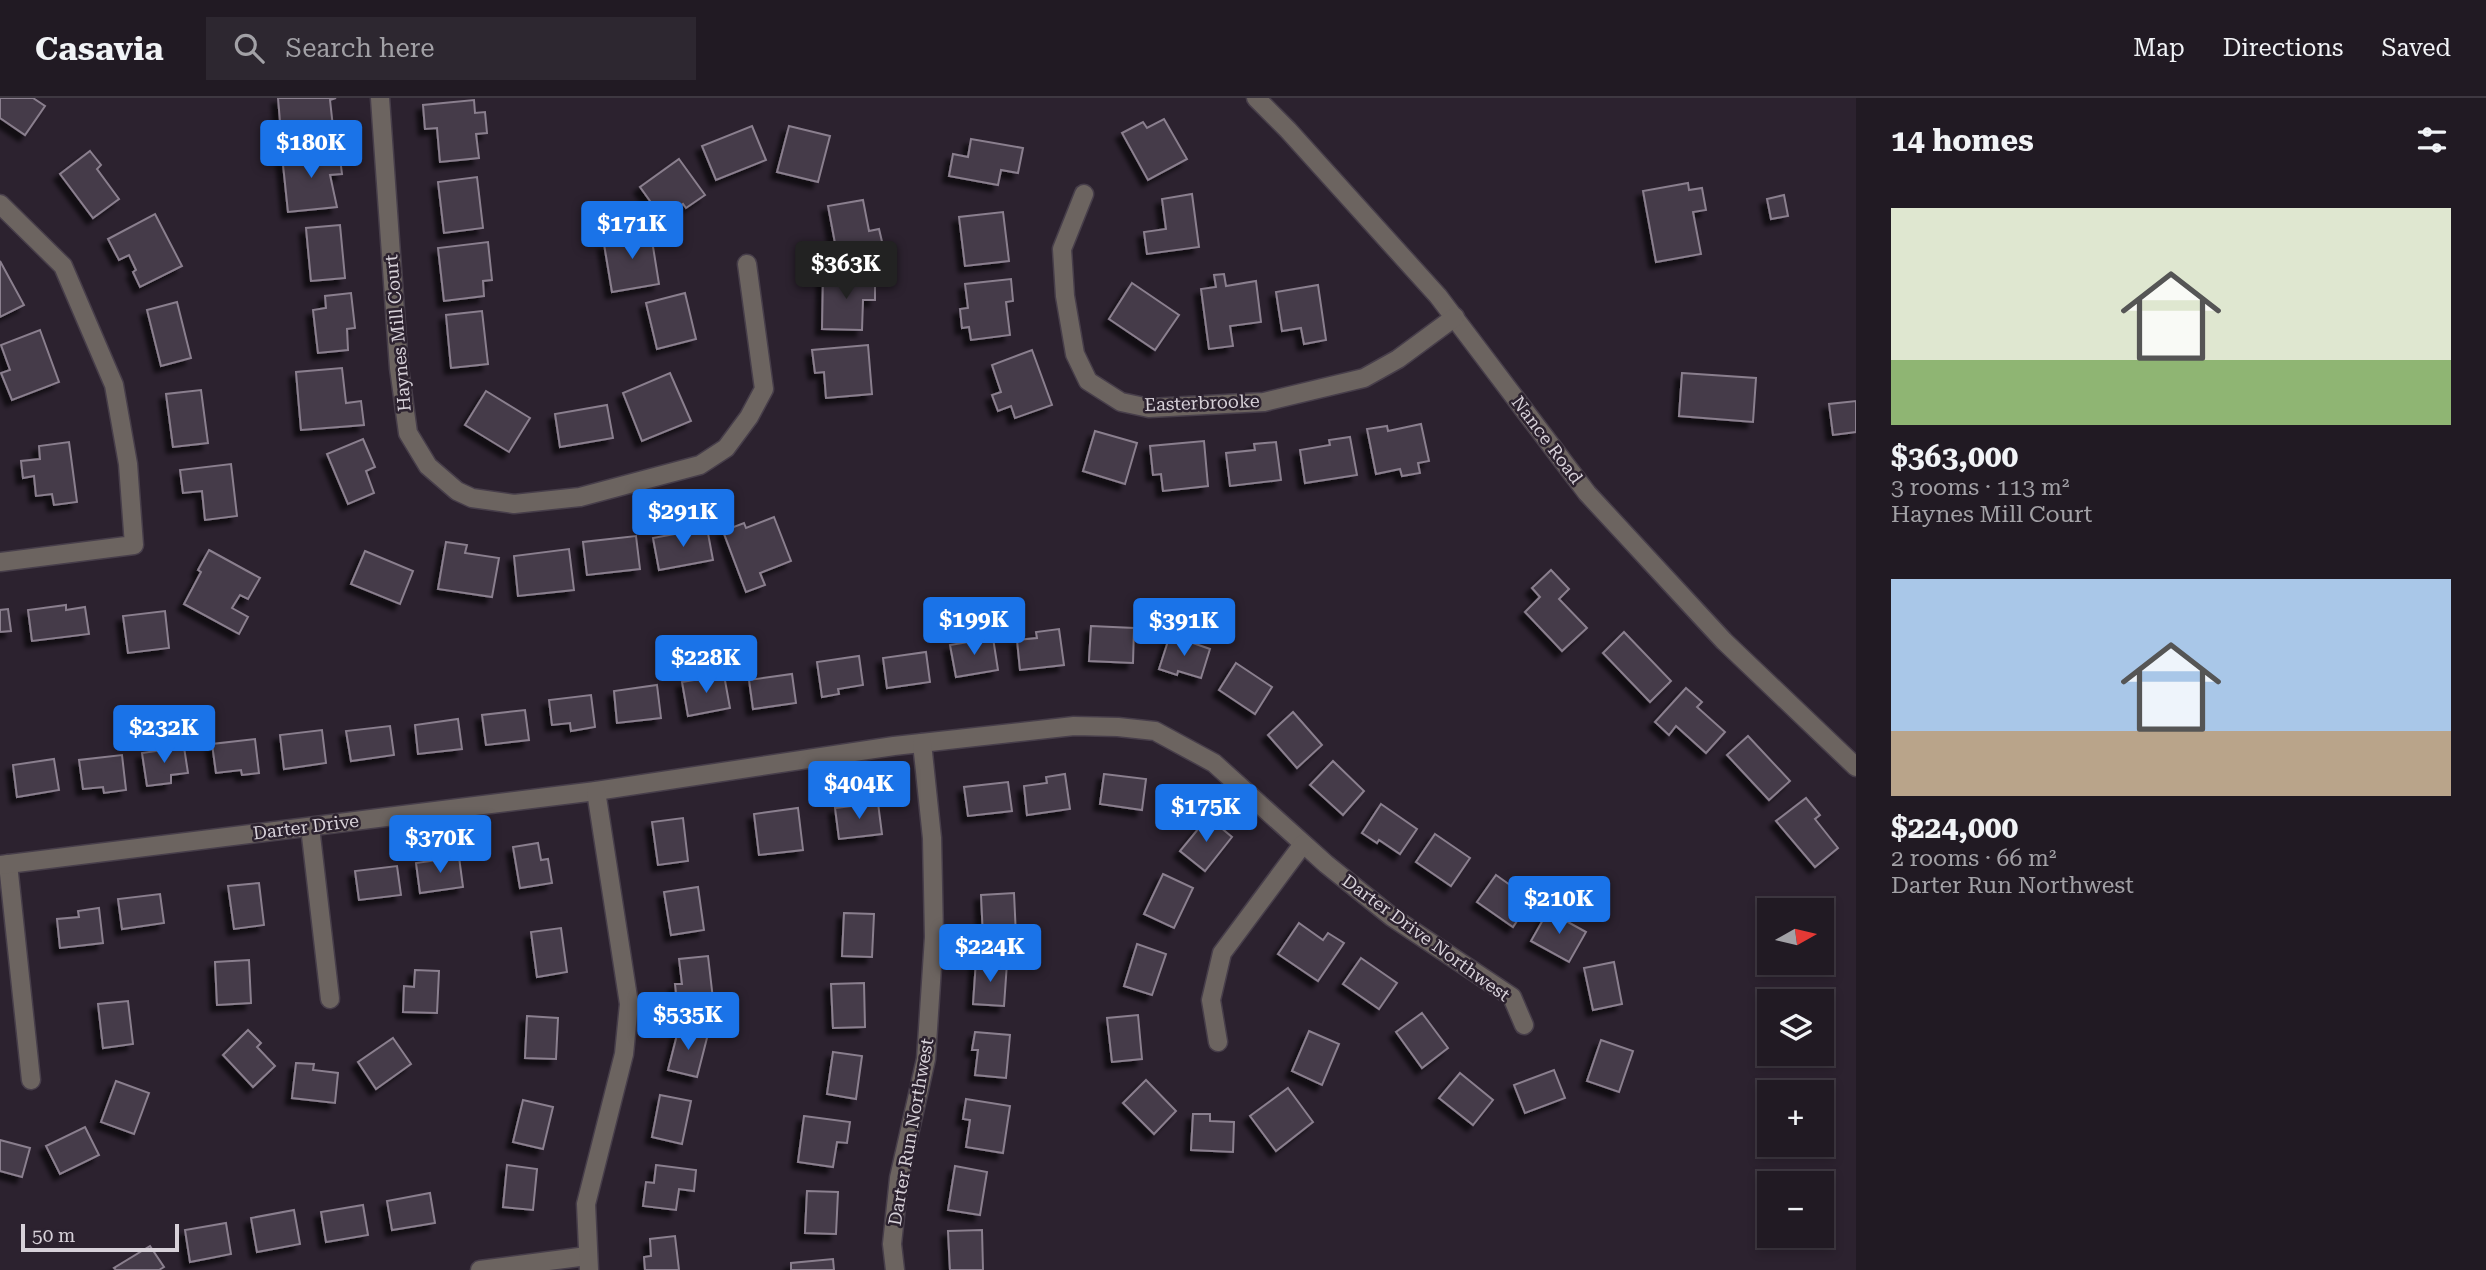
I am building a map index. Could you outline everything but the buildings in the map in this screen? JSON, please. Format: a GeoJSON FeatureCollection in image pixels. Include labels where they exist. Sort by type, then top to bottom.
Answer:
{"type":"FeatureCollection","features":[{"type":"Feature","properties":{"kind":"street","name":"Haynes Mill Court"},"geometry":{"type":"LineString","coordinates":[[380,98],[399,368],[408,433],[428,466],[457,491],[472,498],[514,504],[580,496],[700,465],[726,448],[749,417],[764,388],[747,264]]}},
{"type":"Feature","properties":{"kind":"street","name":"Nance Road"},"geometry":{"type":"LineString","coordinates":[[1256,98],[1438,296],[1587,493],[1724,640],[1856,767]]}},
{"type":"Feature","properties":{"kind":"street","name":"Easterbrooke"},"geometry":{"type":"LineString","coordinates":[[1084,194],[1062,249],[1065,296],[1075,354],[1088,380],[1121,402],[1149,408],[1264,402],[1364,378],[1398,359],[1454,317]]}},
{"type":"Feature","properties":{"kind":"street"},"geometry":{"type":"LineString","coordinates":[[0,204],[63,266],[114,384],[128,464],[134,545],[0,562]]}},
{"type":"Feature","properties":{"kind":"street","name":"Darter Drive Northwest"},"geometry":{"type":"LineString","coordinates":[[737,770],[922,743],[1074,726],[1155,731],[1214,763],[1303,844],[1392,916],[1512,997],[1524,1025]]}},
{"type":"Feature","properties":{"kind":"street","name":"Darter Run Northwest"},"geometry":{"type":"LineString","coordinates":[[895,1270],[892,1244],[899,1178],[926,1059],[934,937],[932,838],[922,743]]}},
{"type":"Feature","properties":{"kind":"street","name":"Darter Drive"},"geometry":{"type":"LineString","coordinates":[[4,864],[596,791],[737,770]]}},
{"type":"Feature","properties":{"kind":"street"},"geometry":{"type":"LineString","coordinates":[[481,1270],[588,1263],[586,1204],[624,1054],[629,1004],[596,791]]}},
{"type":"Feature","properties":{"kind":"street"},"geometry":{"type":"LineString","coordinates":[[310,827],[330,999]]}},
{"type":"Feature","properties":{"kind":"street"},"geometry":{"type":"LineString","coordinates":[[1218,1042],[1211,1000],[1222,953],[1303,844]]}},
{"type":"Feature","properties":{"kind":"street"},"geometry":{"type":"LineString","coordinates":[[4,864],[31,1080]]}}]}
